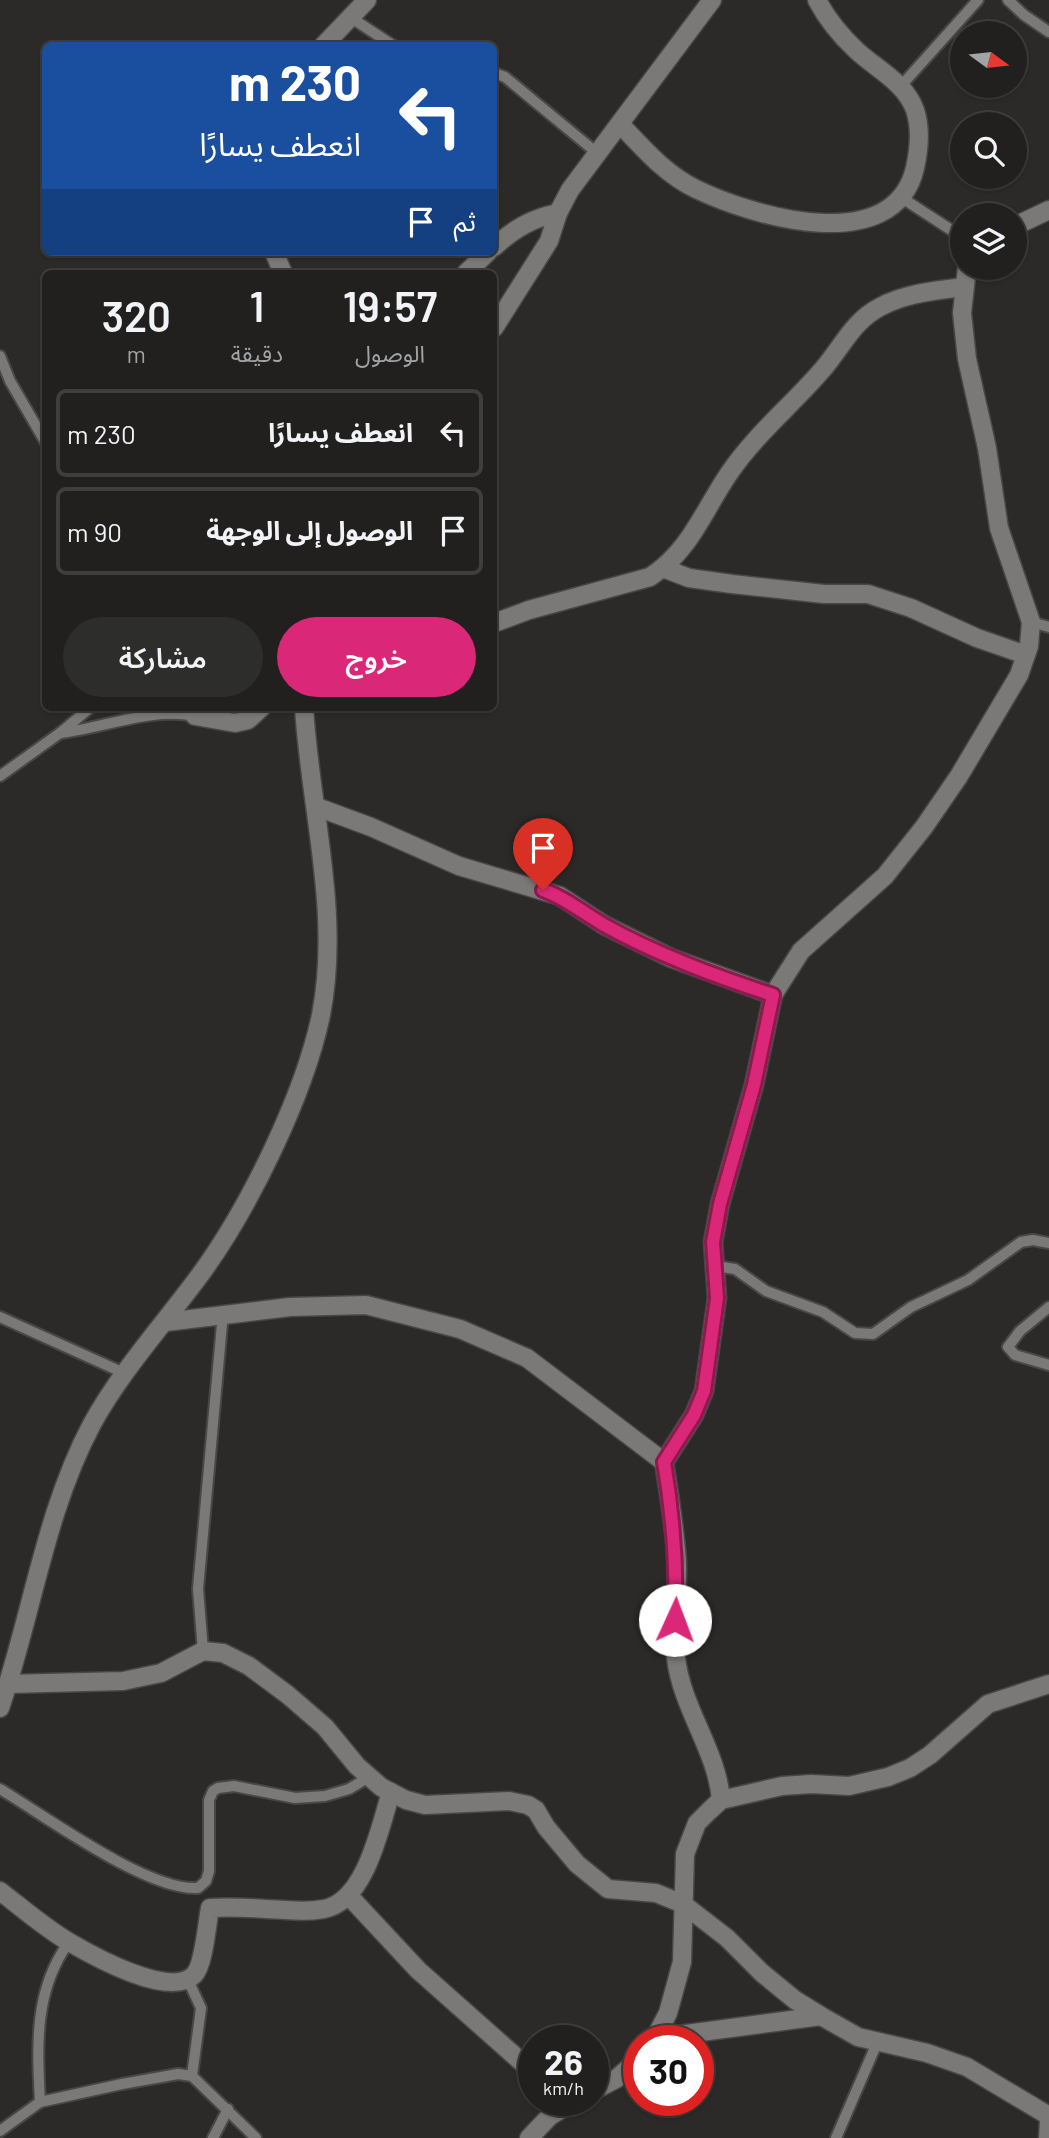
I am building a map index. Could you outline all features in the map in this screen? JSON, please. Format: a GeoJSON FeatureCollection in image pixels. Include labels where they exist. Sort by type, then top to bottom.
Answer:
{"type":"FeatureCollection","features":[{"type":"Feature","properties":{"kind":"street"},"geometry":{"type":"LineString","coordinates":[[327,42],[368,0]]}},
{"type":"Feature","properties":{"kind":"street"},"geometry":{"type":"LineString","coordinates":[[497,323],[550,241],[558,213],[570,190],[712,0]]}},
{"type":"Feature","properties":{"kind":"street"},"geometry":{"type":"LineString","coordinates":[[620,124],[664,170],[693,188],[730,204],[817,222],[847,224],[887,211],[902,198],[911,184],[919,130],[915,110],[900,87],[826,18],[817,0]]}},
{"type":"Feature","properties":{"kind":"street"},"geometry":{"type":"LineString","coordinates":[[1027,220],[1049,210]]}},
{"type":"Feature","properties":{"kind":"street"},"geometry":{"type":"LineString","coordinates":[[497,245],[521,225],[558,213]]}},
{"type":"Feature","properties":{"kind":"street"},"geometry":{"type":"LineString","coordinates":[[469,270],[484,256]]}},
{"type":"Feature","properties":{"kind":"street"},"geometry":{"type":"LineString","coordinates":[[664,1462],[694,1415],[704,1391],[717,1298],[713,1242],[720,1204],[754,1085],[773,995],[801,951],[885,876],[904,854],[959,776],[1019,675],[1040,625],[999,528],[987,448],[967,359],[962,313],[965,280]]}},
{"type":"Feature","properties":{"kind":"street"},"geometry":{"type":"LineString","coordinates":[[497,622],[529,610],[650,577],[663,568],[676,558],[736,465],[770,424],[826,367],[859,322],[880,307],[916,293],[963,288]]}},
{"type":"Feature","properties":{"kind":"street"},"geometry":{"type":"LineString","coordinates":[[663,568],[689,578],[732,584],[824,594],[868,594],[911,608],[977,638],[1026,655]]}},
{"type":"Feature","properties":{"kind":"street"},"geometry":{"type":"LineString","coordinates":[[191,711],[242,722],[257,711]]}},
{"type":"Feature","properties":{"kind":"street"},"geometry":{"type":"LineString","coordinates":[[304,711],[310,775],[317,807],[325,878],[326,978],[321,1015],[310,1055],[268,1157],[235,1223],[166,1322],[124,1373],[92,1425],[57,1510],[3,1696],[123,1681],[161,1673],[203,1651],[223,1653],[259,1673],[325,1727],[357,1766],[391,1792],[406,1800],[425,1805],[509,1801],[528,1805],[536,1811],[577,1864],[608,1889],[656,1893],[684,1903],[795,2000],[858,2036],[877,2043],[927,2053],[967,2067],[1049,2118],[1048,2138]]}},
{"type":"Feature","properties":{"kind":"street"},"geometry":{"type":"LineString","coordinates":[[317,807],[371,827],[459,866],[560,896],[604,925],[671,958],[773,995]]}},
{"type":"Feature","properties":{"kind":"street"},"geometry":{"type":"LineString","coordinates":[[166,1322],[290,1307],[366,1305],[460,1329],[527,1357],[664,1462],[672,1507],[677,1564],[676,1660],[684,1694],[720,1782],[721,1800]]}},
{"type":"Feature","properties":{"kind":"street"},"geometry":{"type":"LineString","coordinates":[[662,2025],[682,1962],[685,1854],[698,1823],[721,1800],[795,1784],[849,1786],[888,1777],[910,1768],[930,1755],[988,1704],[1049,1684]]}},
{"type":"Feature","properties":{"kind":"street"},"geometry":{"type":"LineString","coordinates":[[0,1891],[69,1942],[141,1978],[170,1982],[188,1980],[197,1972],[210,1908],[238,1905],[285,1910],[326,1909],[349,1896],[359,1882],[391,1792]]}},
{"type":"Feature","properties":{"kind":"street"},"geometry":{"type":"LineString","coordinates":[[349,1896],[418,1970],[518,2059]]}},
{"type":"Feature","properties":{"kind":"street"},"geometry":{"type":"LineString","coordinates":[[714,2031],[821,2016]]}},
{"type":"Feature","properties":{"kind":"street"},"geometry":{"type":"LineString","coordinates":[[529,2138],[550,2116]]}},
{"type":"Feature","properties":{"kind":"lane"},"geometry":{"type":"LineString","coordinates":[[900,87],[978,0]]}},
{"type":"Feature","properties":{"kind":"lane"},"geometry":{"type":"LineString","coordinates":[[1008,0],[1049,32]]}},
{"type":"Feature","properties":{"kind":"lane"},"geometry":{"type":"LineString","coordinates":[[350,17],[388,42]]}},
{"type":"Feature","properties":{"kind":"lane"},"geometry":{"type":"LineString","coordinates":[[497,74],[505,77],[597,153]]}},
{"type":"Feature","properties":{"kind":"lane"},"geometry":{"type":"LineString","coordinates":[[902,198],[950,229]]}},
{"type":"Feature","properties":{"kind":"lane"},"geometry":{"type":"LineString","coordinates":[[0,356],[10,381],[42,436]]}},
{"type":"Feature","properties":{"kind":"lane"},"geometry":{"type":"LineString","coordinates":[[0,776],[87,711]]}},
{"type":"Feature","properties":{"kind":"lane"},"geometry":{"type":"LineString","coordinates":[[60,733],[91,730],[160,713],[191,711]]}},
{"type":"Feature","properties":{"kind":"lane"},"geometry":{"type":"LineString","coordinates":[[715,1266],[735,1269],[766,1291],[823,1312],[855,1333],[873,1334],[911,1307],[968,1280],[1021,1242],[1033,1240],[1049,1243]]}},
{"type":"Feature","properties":{"kind":"lane"},"geometry":{"type":"LineString","coordinates":[[1049,1307],[1020,1331],[1008,1347],[1015,1355],[1049,1365]]}},
{"type":"Feature","properties":{"kind":"lane"},"geometry":{"type":"LineString","coordinates":[[203,1651],[198,1589],[223,1313]]}},
{"type":"Feature","properties":{"kind":"lane"},"geometry":{"type":"LineString","coordinates":[[0,1317],[124,1373]]}},
{"type":"Feature","properties":{"kind":"lane"},"geometry":{"type":"LineString","coordinates":[[0,1790],[144,1875],[173,1887],[198,1888],[206,1881],[209,1871],[209,1800],[213,1791],[234,1786],[295,1798],[325,1796],[349,1789],[369,1777]]}},
{"type":"Feature","properties":{"kind":"lane"},"geometry":{"type":"LineString","coordinates":[[198,1888],[210,1908]]}},
{"type":"Feature","properties":{"kind":"lane"},"geometry":{"type":"LineString","coordinates":[[40,2102],[38,2069],[42,1994],[54,1963],[69,1942]]}},
{"type":"Feature","properties":{"kind":"lane"},"geometry":{"type":"LineString","coordinates":[[188,1980],[201,2008],[192,2076]]}},
{"type":"Feature","properties":{"kind":"lane"},"geometry":{"type":"LineString","coordinates":[[835,2138],[877,2043]]}},
{"type":"Feature","properties":{"kind":"lane"},"geometry":{"type":"LineString","coordinates":[[0,2131],[40,2102],[178,2074],[192,2076],[256,2138]]}},
{"type":"Feature","properties":{"kind":"lane"},"geometry":{"type":"LineString","coordinates":[[213,2138],[228,2109]]}},
{"type":"Feature","properties":{"kind":"route"},"geometry":{"type":"LineString","coordinates":[[543,890],[560,896],[604,925],[671,958],[773,995],[754,1085],[720,1204],[713,1242],[717,1298],[704,1391],[694,1415],[664,1462],[672,1507],[677,1564],[675,1620]]}}]}
